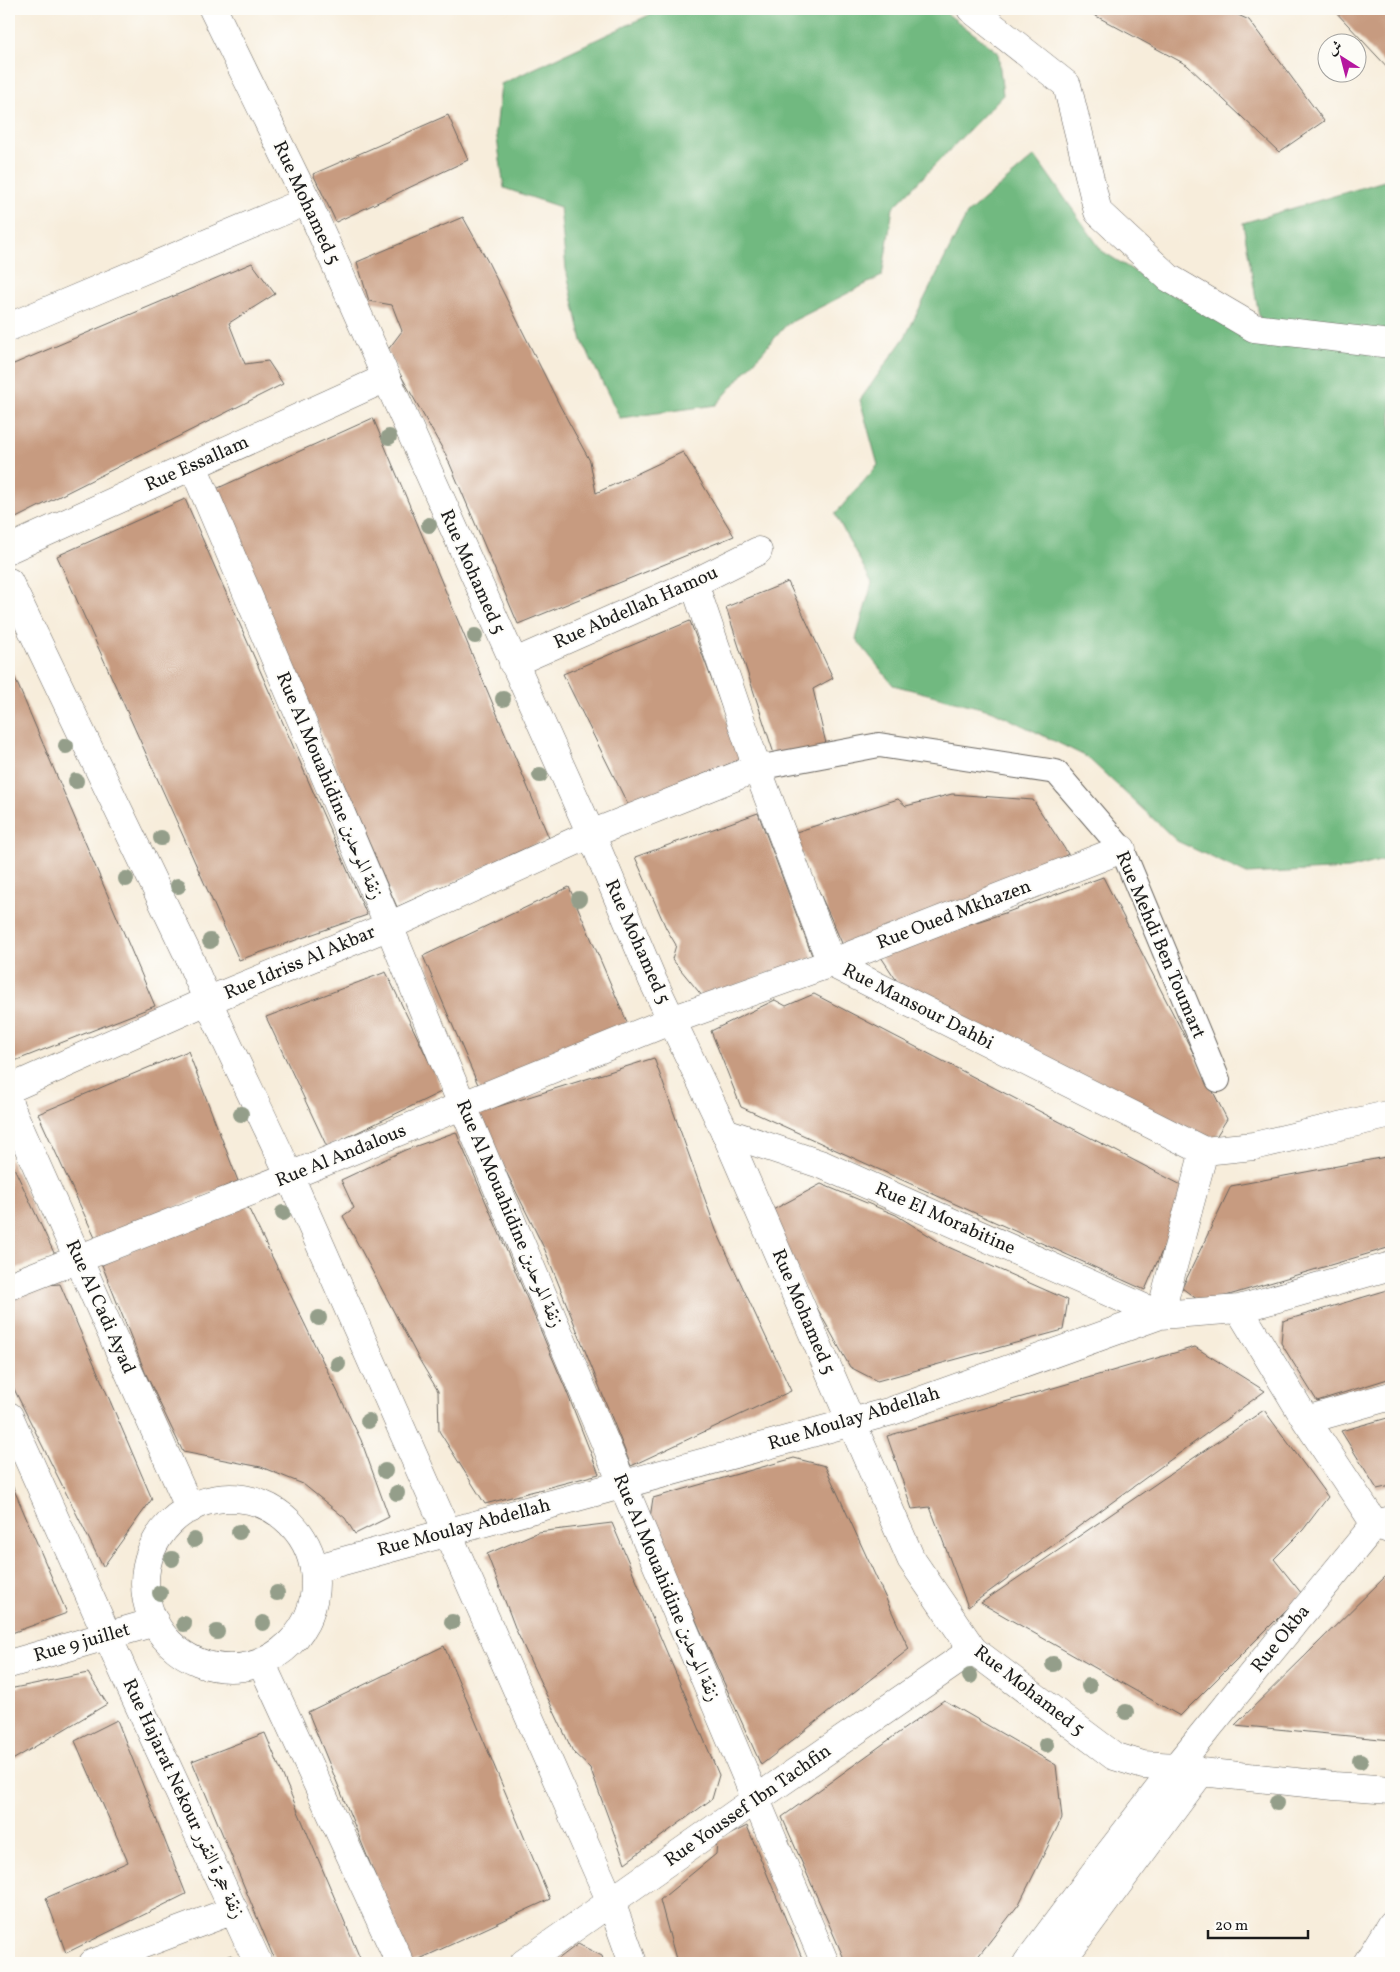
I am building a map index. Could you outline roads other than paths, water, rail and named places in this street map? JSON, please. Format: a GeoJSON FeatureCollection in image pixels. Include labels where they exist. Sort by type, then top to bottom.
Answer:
{"type":"FeatureCollection","features":[{"type":"Feature","properties":{"kind":"street","name":"Rue Mohamed 5"},"geometry":{"type":"LineString","coordinates":[[213,9],[307,201],[591,834],[653,981],[725,1132],[912,1559],[973,1650],[1114,1756],[1143,1765],[1334,1786],[1391,1790]]}},
{"type":"Feature","properties":{"kind":"street"},"geometry":{"type":"LineString","coordinates":[[971,9],[1067,85],[1098,212],[1169,278],[1254,328],[1391,344]]}},
{"type":"Feature","properties":{"kind":"street"},"geometry":{"type":"LineString","coordinates":[[9,328],[307,201]]}},
{"type":"Feature","properties":{"kind":"street","name":"Rue Essallam"},"geometry":{"type":"LineString","coordinates":[[9,549],[386,378]]}},
{"type":"Feature","properties":{"kind":"street","name":"Rue Al Mouahidine زنقة الموحدين"},"geometry":{"type":"LineString","coordinates":[[193,466],[389,926],[825,1963]]}},
{"type":"Feature","properties":{"kind":"street","name":"Rue Abdellah Hamou"},"geometry":{"type":"LineString","coordinates":[[513,663],[694,583],[758,551]]}},
{"type":"Feature","properties":{"kind":"street"},"geometry":{"type":"LineString","coordinates":[[9,582],[189,957],[208,1002],[290,1176],[445,1533],[611,1902],[633,1963]]}},
{"type":"Feature","properties":{"kind":"street","name":"Rue Mansour Dahbi"},"geometry":{"type":"LineString","coordinates":[[694,583],[757,768],[832,963],[1204,1151]]}},
{"type":"Feature","properties":{"kind":"street","name":"Rue Mehdi Ben Toumart"},"geometry":{"type":"LineString","coordinates":[[591,834],[757,768],[880,745],[1056,772],[1122,849],[1218,1080]]}},
{"type":"Feature","properties":{"kind":"street","name":"Rue Idriss Al Akbar"},"geometry":{"type":"LineString","coordinates":[[9,1089],[208,1002],[389,926],[591,834]]}},
{"type":"Feature","properties":{"kind":"street","name":"Rue Oued Mkhazen"},"geometry":{"type":"LineString","coordinates":[[672,1020],[832,963],[1122,849]]}},
{"type":"Feature","properties":{"kind":"street","name":"Rue Al Andalous"},"geometry":{"type":"LineString","coordinates":[[9,1286],[464,1107],[672,1020]]}},
{"type":"Feature","properties":{"kind":"street","name":"Rue Al Cadi Ayad"},"geometry":{"type":"LineString","coordinates":[[9,1104],[190,1509]]}},
{"type":"Feature","properties":{"kind":"street"},"geometry":{"type":"LineString","coordinates":[[1160,1315],[1204,1151],[1254,1146],[1391,1114]]}},
{"type":"Feature","properties":{"kind":"street","name":"Rue El Morabitine"},"geometry":{"type":"LineString","coordinates":[[725,1132],[823,1165],[1160,1315]]}},
{"type":"Feature","properties":{"kind":"street","name":"Rue Moulay Abdellah"},"geometry":{"type":"LineString","coordinates":[[314,1568],[892,1411],[1160,1315],[1239,1309],[1391,1266]]}},
{"type":"Feature","properties":{"kind":"street"},"geometry":{"type":"LineString","coordinates":[[1239,1309],[1306,1420],[1386,1525]]}},
{"type":"Feature","properties":{"kind":"street"},"geometry":{"type":"LineString","coordinates":[[1306,1420],[1391,1396]]}},
{"type":"Feature","properties":{"kind":"street","name":"Rue Hajarat Nekour زنقة حجرة النقور"},"geometry":{"type":"LineString","coordinates":[[9,1416],[107,1636],[258,1963]]}},
{"type":"Feature","properties":{"kind":"street"},"geometry":{"type":"LineString","coordinates":[[214,1499],[252,1500],[279,1512],[296,1528],[314,1568],[313,1601],[301,1630],[287,1647],[256,1664],[226,1668],[200,1663],[174,1648],[164,1638],[148,1607],[145,1595],[150,1552],[171,1521],[190,1509],[214,1499]]}},
{"type":"Feature","properties":{"kind":"street","name":"Rue Okba"},"geometry":{"type":"LineString","coordinates":[[1189,1769],[1386,1525]]}},
{"type":"Feature","properties":{"kind":"street","name":"Rue 9 juillet"},"geometry":{"type":"LineString","coordinates":[[9,1664],[156,1622]]}},
{"type":"Feature","properties":{"kind":"street","name":"Rue Youssef Ibn Tachfin"},"geometry":{"type":"LineString","coordinates":[[524,1963],[973,1650]]}},
{"type":"Feature","properties":{"kind":"street"},"geometry":{"type":"LineString","coordinates":[[261,1662],[400,1963]]}},
{"type":"Feature","properties":{"kind":"street"},"geometry":{"type":"LineString","coordinates":[[1027,1963],[1101,1864],[1189,1769]]}},
{"type":"Feature","properties":{"kind":"street"},"geometry":{"type":"LineString","coordinates":[[1060,1963],[1189,1769]]}},
{"type":"Feature","properties":{"kind":"street"},"geometry":{"type":"LineString","coordinates":[[93,1963],[234,1910]]}},
{"type":"Feature","properties":{"kind":"street"},"geometry":{"type":"LineString","coordinates":[[1368,1963],[1391,1924]]}}]}
